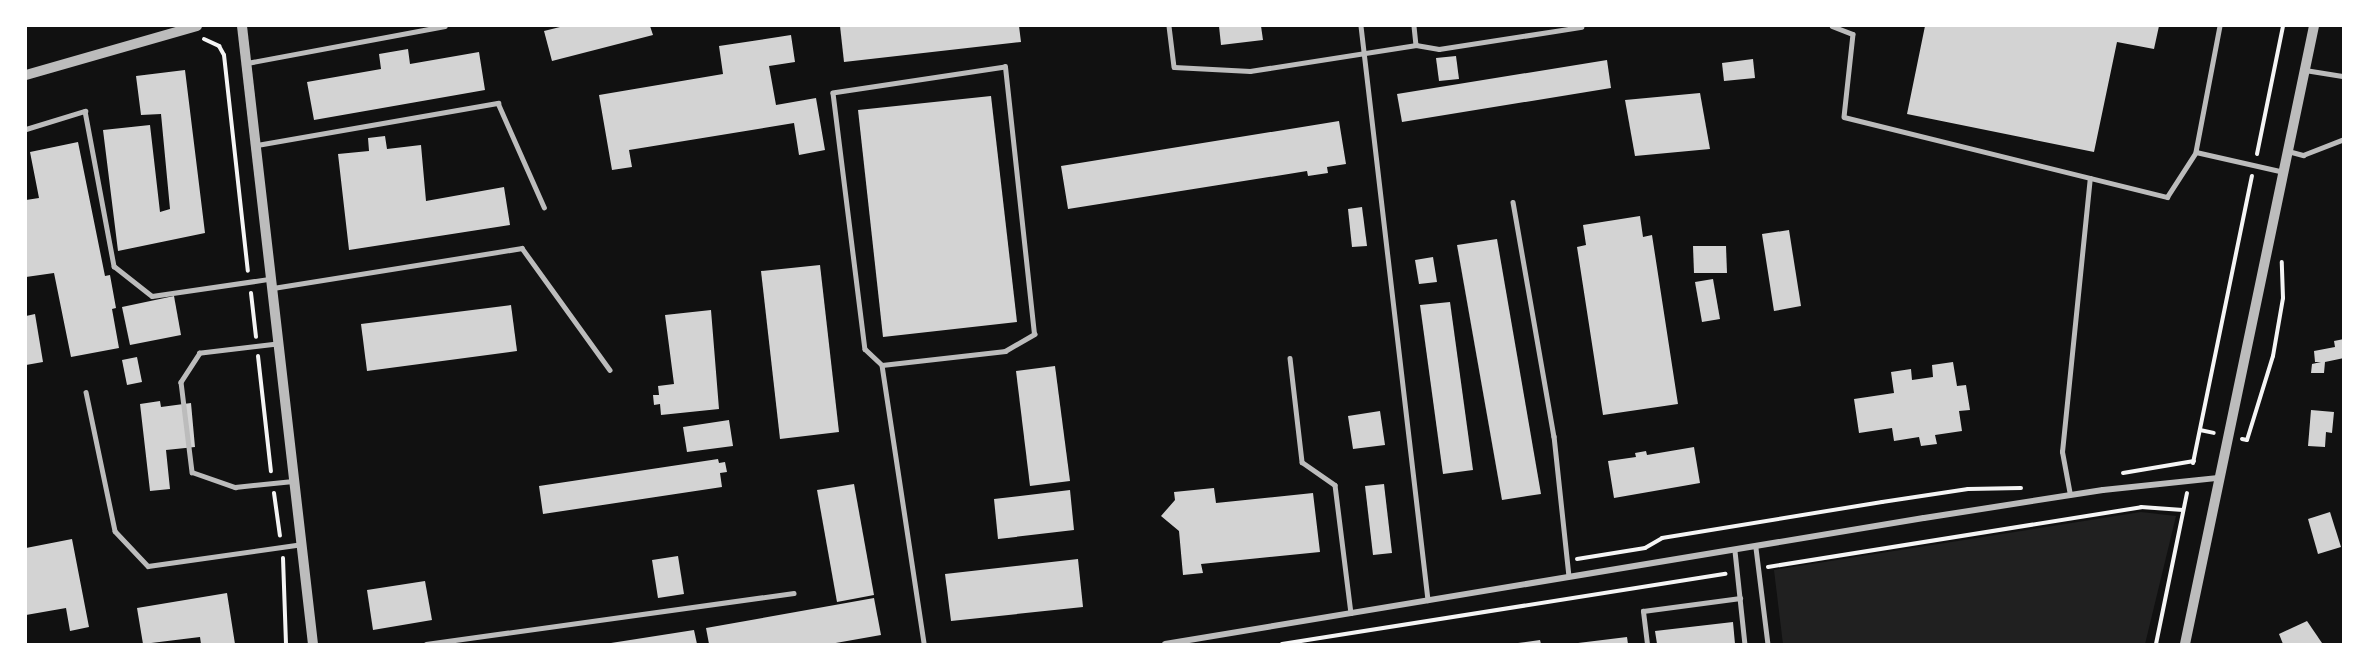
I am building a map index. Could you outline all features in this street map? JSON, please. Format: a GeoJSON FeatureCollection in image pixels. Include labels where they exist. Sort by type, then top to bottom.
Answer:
{"type":"FeatureCollection","features":[{"type":"Feature","properties":{"kind":"street"},"geometry":{"type":"LineString","coordinates":[[26,75],[197,26]]}},
{"type":"Feature","properties":{"kind":"street"},"geometry":{"type":"LineString","coordinates":[[242,26],[313,645]]}},
{"type":"Feature","properties":{"kind":"street"},"geometry":{"type":"LineString","coordinates":[[2186,645],[2218,478],[2314,26]]}},
{"type":"Feature","properties":{"kind":"street"},"geometry":{"type":"LineString","coordinates":[[1165,645],[1194,642],[1569,576],[1756,548],[2070,495],[2218,478]]}},
{"type":"Feature","properties":{"kind":"lane"},"geometry":{"type":"LineString","coordinates":[[246,63],[445,26]]}},
{"type":"Feature","properties":{"kind":"lane"},"geometry":{"type":"LineString","coordinates":[[1169,26],[1174,67],[1250,71],[1416,45],[1439,49],[1581,27]]}},
{"type":"Feature","properties":{"kind":"lane"},"geometry":{"type":"LineString","coordinates":[[1361,26],[1428,600]]}},
{"type":"Feature","properties":{"kind":"lane"},"geometry":{"type":"LineString","coordinates":[[1414,26],[1416,45]]}},
{"type":"Feature","properties":{"kind":"lane"},"geometry":{"type":"LineString","coordinates":[[1832,26],[1853,34],[1844,117],[2167,197],[2196,152],[2220,26]]}},
{"type":"Feature","properties":{"kind":"lane"},"geometry":{"type":"LineString","coordinates":[[882,365],[1005,351],[1034,334],[1005,67],[833,93],[865,349],[882,365],[924,645]]}},
{"type":"Feature","properties":{"kind":"lane"},"geometry":{"type":"LineString","coordinates":[[2305,70],[2343,76]]}},
{"type":"Feature","properties":{"kind":"lane"},"geometry":{"type":"LineString","coordinates":[[257,145],[498,103],[544,207]]}},
{"type":"Feature","properties":{"kind":"lane"},"geometry":{"type":"LineString","coordinates":[[26,129],[85,111],[114,266],[152,296],[273,283],[522,248],[609,370]]}},
{"type":"Feature","properties":{"kind":"lane"},"geometry":{"type":"LineString","coordinates":[[2288,152],[2303,155],[2343,139]]}},
{"type":"Feature","properties":{"kind":"lane"},"geometry":{"type":"LineString","coordinates":[[2196,152],[2284,172]]}},
{"type":"Feature","properties":{"kind":"lane"},"geometry":{"type":"LineString","coordinates":[[2070,495],[2062,452],[2090,178]]}},
{"type":"Feature","properties":{"kind":"lane"},"geometry":{"type":"LineString","coordinates":[[1513,202],[1554,436],[1569,576]]}},
{"type":"Feature","properties":{"kind":"lane"},"geometry":{"type":"LineString","coordinates":[[279,343],[200,353],[181,382],[192,472],[235,487],[294,481]]}},
{"type":"Feature","properties":{"kind":"lane"},"geometry":{"type":"LineString","coordinates":[[1290,358],[1302,462],[1335,485],[1351,613]]}},
{"type":"Feature","properties":{"kind":"lane"},"geometry":{"type":"LineString","coordinates":[[86,392],[115,531],[148,566],[302,544]]}},
{"type":"Feature","properties":{"kind":"lane"},"geometry":{"type":"LineString","coordinates":[[1756,548],[1768,645]]}},
{"type":"Feature","properties":{"kind":"lane"},"geometry":{"type":"LineString","coordinates":[[1735,551],[1745,645]]}},
{"type":"Feature","properties":{"kind":"lane"},"geometry":{"type":"LineString","coordinates":[[426,645],[793,593]]}},
{"type":"Feature","properties":{"kind":"lane"},"geometry":{"type":"LineString","coordinates":[[1647,645],[1643,611],[1740,598]]}},
{"type":"Feature","properties":{"kind":"path"},"geometry":{"type":"LineString","coordinates":[[2114,474],[2194,461],[2283,26]]}},
{"type":"Feature","properties":{"kind":"path"},"geometry":{"type":"LineString","coordinates":[[2200,430],[2247,440],[2273,356],[2283,298],[2282,253]]}},
{"type":"Feature","properties":{"kind":"path"},"geometry":{"type":"LineString","coordinates":[[1567,561],[1645,548],[1662,538],[1882,502],[1968,489],[2032,488]]}},
{"type":"Feature","properties":{"kind":"path"},"geometry":{"type":"LineString","coordinates":[[2156,645],[2183,510]]}},
{"type":"Feature","properties":{"kind":"shaded area"},"geometry":{"type":"Polygon","coordinates":[[[2141,512],[2176,516],[2145,644],[1783,644],[1774,570],[2141,512]]]}},
{"type":"Feature","properties":{"kind":"building"},"geometry":{"type":"Polygon","coordinates":[[[564,26],[650,26],[653,35],[552,61],[544,31],[564,26]]]}},
{"type":"Feature","properties":{"kind":"building"},"geometry":{"type":"Polygon","coordinates":[[[840,26],[1019,26],[1021,42],[844,62],[840,26]]]}},
{"type":"Feature","properties":{"kind":"building"},"geometry":{"type":"Polygon","coordinates":[[[1219,26],[1261,26],[1263,40],[1221,45],[1219,26]]]}},
{"type":"Feature","properties":{"kind":"building"},"geometry":{"type":"Polygon","coordinates":[[[1925,26],[2159,26],[2154,49],[2117,42],[2094,152],[1907,114],[1925,26]]]}},
{"type":"Feature","properties":{"kind":"building"},"geometry":{"type":"Polygon","coordinates":[[[791,35],[795,62],[769,66],[776,105],[816,98],[825,150],[799,155],[794,123],[629,150],[632,167],[612,170],[599,95],[723,74],[719,46],[791,35]]]}},
{"type":"Feature","properties":{"kind":"building"},"geometry":{"type":"Polygon","coordinates":[[[408,49],[410,64],[479,52],[485,90],[314,120],[307,82],[381,69],[379,54],[408,49]]]}},
{"type":"Feature","properties":{"kind":"building"},"geometry":{"type":"Polygon","coordinates":[[[1456,56],[1459,79],[1439,81],[1436,58],[1456,56]]]}},
{"type":"Feature","properties":{"kind":"building"},"geometry":{"type":"Polygon","coordinates":[[[1753,59],[1755,78],[1724,81],[1722,63],[1753,59]]]}},
{"type":"Feature","properties":{"kind":"building"},"geometry":{"type":"Polygon","coordinates":[[[1607,60],[1611,88],[1402,122],[1397,94],[1607,60]]]}},
{"type":"Feature","properties":{"kind":"building"},"geometry":{"type":"Polygon","coordinates":[[[185,70],[205,233],[118,251],[103,130],[150,125],[160,212],[170,209],[161,114],[141,115],[136,76],[185,70]]]}},
{"type":"Feature","properties":{"kind":"building"},"geometry":{"type":"Polygon","coordinates":[[[1700,93],[1710,149],[1635,156],[1625,100],[1700,93]]]}},
{"type":"Feature","properties":{"kind":"building"},"geometry":{"type":"Polygon","coordinates":[[[991,96],[1017,322],[883,337],[858,110],[991,96]]]}},
{"type":"Feature","properties":{"kind":"building"},"geometry":{"type":"Polygon","coordinates":[[[1339,121],[1346,164],[1327,167],[1328,173],[1308,176],[1307,171],[1068,209],[1061,166],[1339,121]]]}},
{"type":"Feature","properties":{"kind":"building"},"geometry":{"type":"Polygon","coordinates":[[[385,136],[387,149],[421,145],[426,201],[504,187],[510,225],[349,250],[338,154],[369,151],[368,138],[385,136]]]}},
{"type":"Feature","properties":{"kind":"building"},"geometry":{"type":"Polygon","coordinates":[[[78,142],[105,276],[110,275],[116,308],[112,309],[119,348],[71,357],[54,273],[26,277],[26,200],[39,198],[30,152],[78,142]]]}},
{"type":"Feature","properties":{"kind":"building"},"geometry":{"type":"Polygon","coordinates":[[[1362,207],[1367,246],[1352,247],[1348,209],[1362,207]]]}},
{"type":"Feature","properties":{"kind":"building"},"geometry":{"type":"Polygon","coordinates":[[[1640,216],[1643,237],[1652,235],[1678,404],[1603,415],[1577,247],[1586,245],[1583,225],[1640,216]]]}},
{"type":"Feature","properties":{"kind":"building"},"geometry":{"type":"Polygon","coordinates":[[[1789,230],[1801,306],[1774,311],[1762,234],[1789,230]]]}},
{"type":"Feature","properties":{"kind":"building"},"geometry":{"type":"Polygon","coordinates":[[[1497,239],[1541,494],[1502,500],[1457,245],[1497,239]]]}},
{"type":"Feature","properties":{"kind":"building"},"geometry":{"type":"Polygon","coordinates":[[[1693,246],[1726,246],[1727,273],[1694,273],[1693,246]]]}},
{"type":"Feature","properties":{"kind":"building"},"geometry":{"type":"Polygon","coordinates":[[[1433,257],[1437,282],[1419,284],[1415,260],[1433,257]]]}},
{"type":"Feature","properties":{"kind":"building"},"geometry":{"type":"Polygon","coordinates":[[[820,265],[839,432],[780,439],[761,271],[820,265]]]}},
{"type":"Feature","properties":{"kind":"building"},"geometry":{"type":"Polygon","coordinates":[[[1713,279],[1720,319],[1702,322],[1695,282],[1713,279]]]}},
{"type":"Feature","properties":{"kind":"building"},"geometry":{"type":"Polygon","coordinates":[[[174,296],[181,335],[130,345],[122,307],[174,296]]]}},
{"type":"Feature","properties":{"kind":"building"},"geometry":{"type":"Polygon","coordinates":[[[1450,302],[1473,470],[1443,474],[1420,305],[1450,302]]]}},
{"type":"Feature","properties":{"kind":"building"},"geometry":{"type":"Polygon","coordinates":[[[511,305],[517,351],[367,371],[361,324],[511,305]]]}},
{"type":"Feature","properties":{"kind":"building"},"geometry":{"type":"Polygon","coordinates":[[[711,310],[719,409],[661,415],[660,404],[654,405],[653,395],[659,395],[658,386],[674,384],[665,315],[711,310]]]}},
{"type":"Feature","properties":{"kind":"building"},"geometry":{"type":"Polygon","coordinates":[[[35,314],[43,362],[26,365],[26,316],[35,314]]]}},
{"type":"Feature","properties":{"kind":"building"},"geometry":{"type":"Polygon","coordinates":[[[2344,339],[2344,358],[2325,362],[2324,373],[2311,373],[2312,364],[2321,362],[2315,362],[2314,351],[2335,347],[2334,341],[2344,339]]]}},
{"type":"Feature","properties":{"kind":"building"},"geometry":{"type":"Polygon","coordinates":[[[137,357],[142,382],[127,385],[122,360],[137,357]]]}},
{"type":"Feature","properties":{"kind":"building"},"geometry":{"type":"Polygon","coordinates":[[[1953,362],[1957,386],[1966,385],[1970,410],[1959,411],[1962,431],[1935,435],[1937,444],[1921,446],[1919,437],[1894,441],[1892,428],[1859,433],[1854,399],[1894,393],[1891,372],[1911,369],[1912,380],[1933,377],[1932,365],[1953,362]]]}},
{"type":"Feature","properties":{"kind":"building"},"geometry":{"type":"Polygon","coordinates":[[[1055,366],[1070,481],[1030,486],[1016,371],[1055,366]]]}},
{"type":"Feature","properties":{"kind":"building"},"geometry":{"type":"Polygon","coordinates":[[[160,401],[161,407],[191,403],[195,447],[166,450],[170,489],[150,491],[140,404],[160,401]]]}},
{"type":"Feature","properties":{"kind":"building"},"geometry":{"type":"Polygon","coordinates":[[[2311,410],[2334,412],[2332,433],[2326,432],[2325,447],[2308,446],[2311,410]]]}},
{"type":"Feature","properties":{"kind":"building"},"geometry":{"type":"Polygon","coordinates":[[[1380,411],[1385,445],[1353,449],[1348,416],[1380,411]]]}},
{"type":"Feature","properties":{"kind":"building"},"geometry":{"type":"Polygon","coordinates":[[[729,420],[733,446],[687,452],[683,427],[729,420]]]}},
{"type":"Feature","properties":{"kind":"building"},"geometry":{"type":"Polygon","coordinates":[[[1694,447],[1700,483],[1614,498],[1608,461],[1636,457],[1635,453],[1646,451],[1647,455],[1694,447]]]}},
{"type":"Feature","properties":{"kind":"building"},"geometry":{"type":"Polygon","coordinates":[[[718,459],[719,463],[725,462],[727,472],[720,473],[722,487],[543,514],[539,486],[718,459]]]}},
{"type":"Feature","properties":{"kind":"building"},"geometry":{"type":"Polygon","coordinates":[[[854,484],[874,595],[837,602],[817,490],[854,484]]]}},
{"type":"Feature","properties":{"kind":"building"},"geometry":{"type":"Polygon","coordinates":[[[1384,484],[1392,553],[1373,555],[1365,486],[1384,484]]]}},
{"type":"Feature","properties":{"kind":"building"},"geometry":{"type":"Polygon","coordinates":[[[1214,488],[1216,503],[1313,493],[1320,552],[1201,564],[1203,573],[1183,575],[1179,531],[1161,516],[1175,500],[1174,492],[1214,488]]]}},
{"type":"Feature","properties":{"kind":"building"},"geometry":{"type":"Polygon","coordinates":[[[1070,490],[1074,530],[998,539],[994,499],[1070,490]]]}},
{"type":"Feature","properties":{"kind":"building"},"geometry":{"type":"Polygon","coordinates":[[[2330,512],[2341,547],[2318,554],[2308,519],[2330,512]]]}},
{"type":"Feature","properties":{"kind":"building"},"geometry":{"type":"Polygon","coordinates":[[[72,539],[89,627],[70,631],[66,608],[26,615],[26,548],[72,539]]]}},
{"type":"Feature","properties":{"kind":"building"},"geometry":{"type":"Polygon","coordinates":[[[678,556],[684,594],[658,598],[652,560],[678,556]]]}},
{"type":"Feature","properties":{"kind":"building"},"geometry":{"type":"Polygon","coordinates":[[[1078,559],[1083,607],[951,621],[945,574],[1078,559]]]}},
{"type":"Feature","properties":{"kind":"building"},"geometry":{"type":"Polygon","coordinates":[[[425,581],[432,620],[373,630],[367,590],[425,581]]]}},
{"type":"Feature","properties":{"kind":"building"},"geometry":{"type":"Polygon","coordinates":[[[227,593],[235,644],[201,644],[200,637],[143,644],[137,608],[227,593]]]}},
{"type":"Feature","properties":{"kind":"building"},"geometry":{"type":"Polygon","coordinates":[[[874,598],[881,635],[830,644],[709,644],[706,628],[874,598]]]}},
{"type":"Feature","properties":{"kind":"building"},"geometry":{"type":"Polygon","coordinates":[[[2307,621],[2322,643],[2283,644],[2279,634],[2307,621]]]}},
{"type":"Feature","properties":{"kind":"building"},"geometry":{"type":"Polygon","coordinates":[[[1733,622],[1735,644],[1657,644],[1655,631],[1733,622]]]}},
{"type":"Feature","properties":{"kind":"building"},"geometry":{"type":"Polygon","coordinates":[[[694,630],[697,644],[611,644],[611,643],[694,630]]]}},
{"type":"Feature","properties":{"kind":"building"},"geometry":{"type":"Polygon","coordinates":[[[1627,637],[1628,644],[1578,644],[1578,643],[1627,637]]]}},
{"type":"Feature","properties":{"kind":"building"},"geometry":{"type":"Polygon","coordinates":[[[1540,640],[1541,644],[1518,644],[1518,643],[1540,640]]]}}]}
